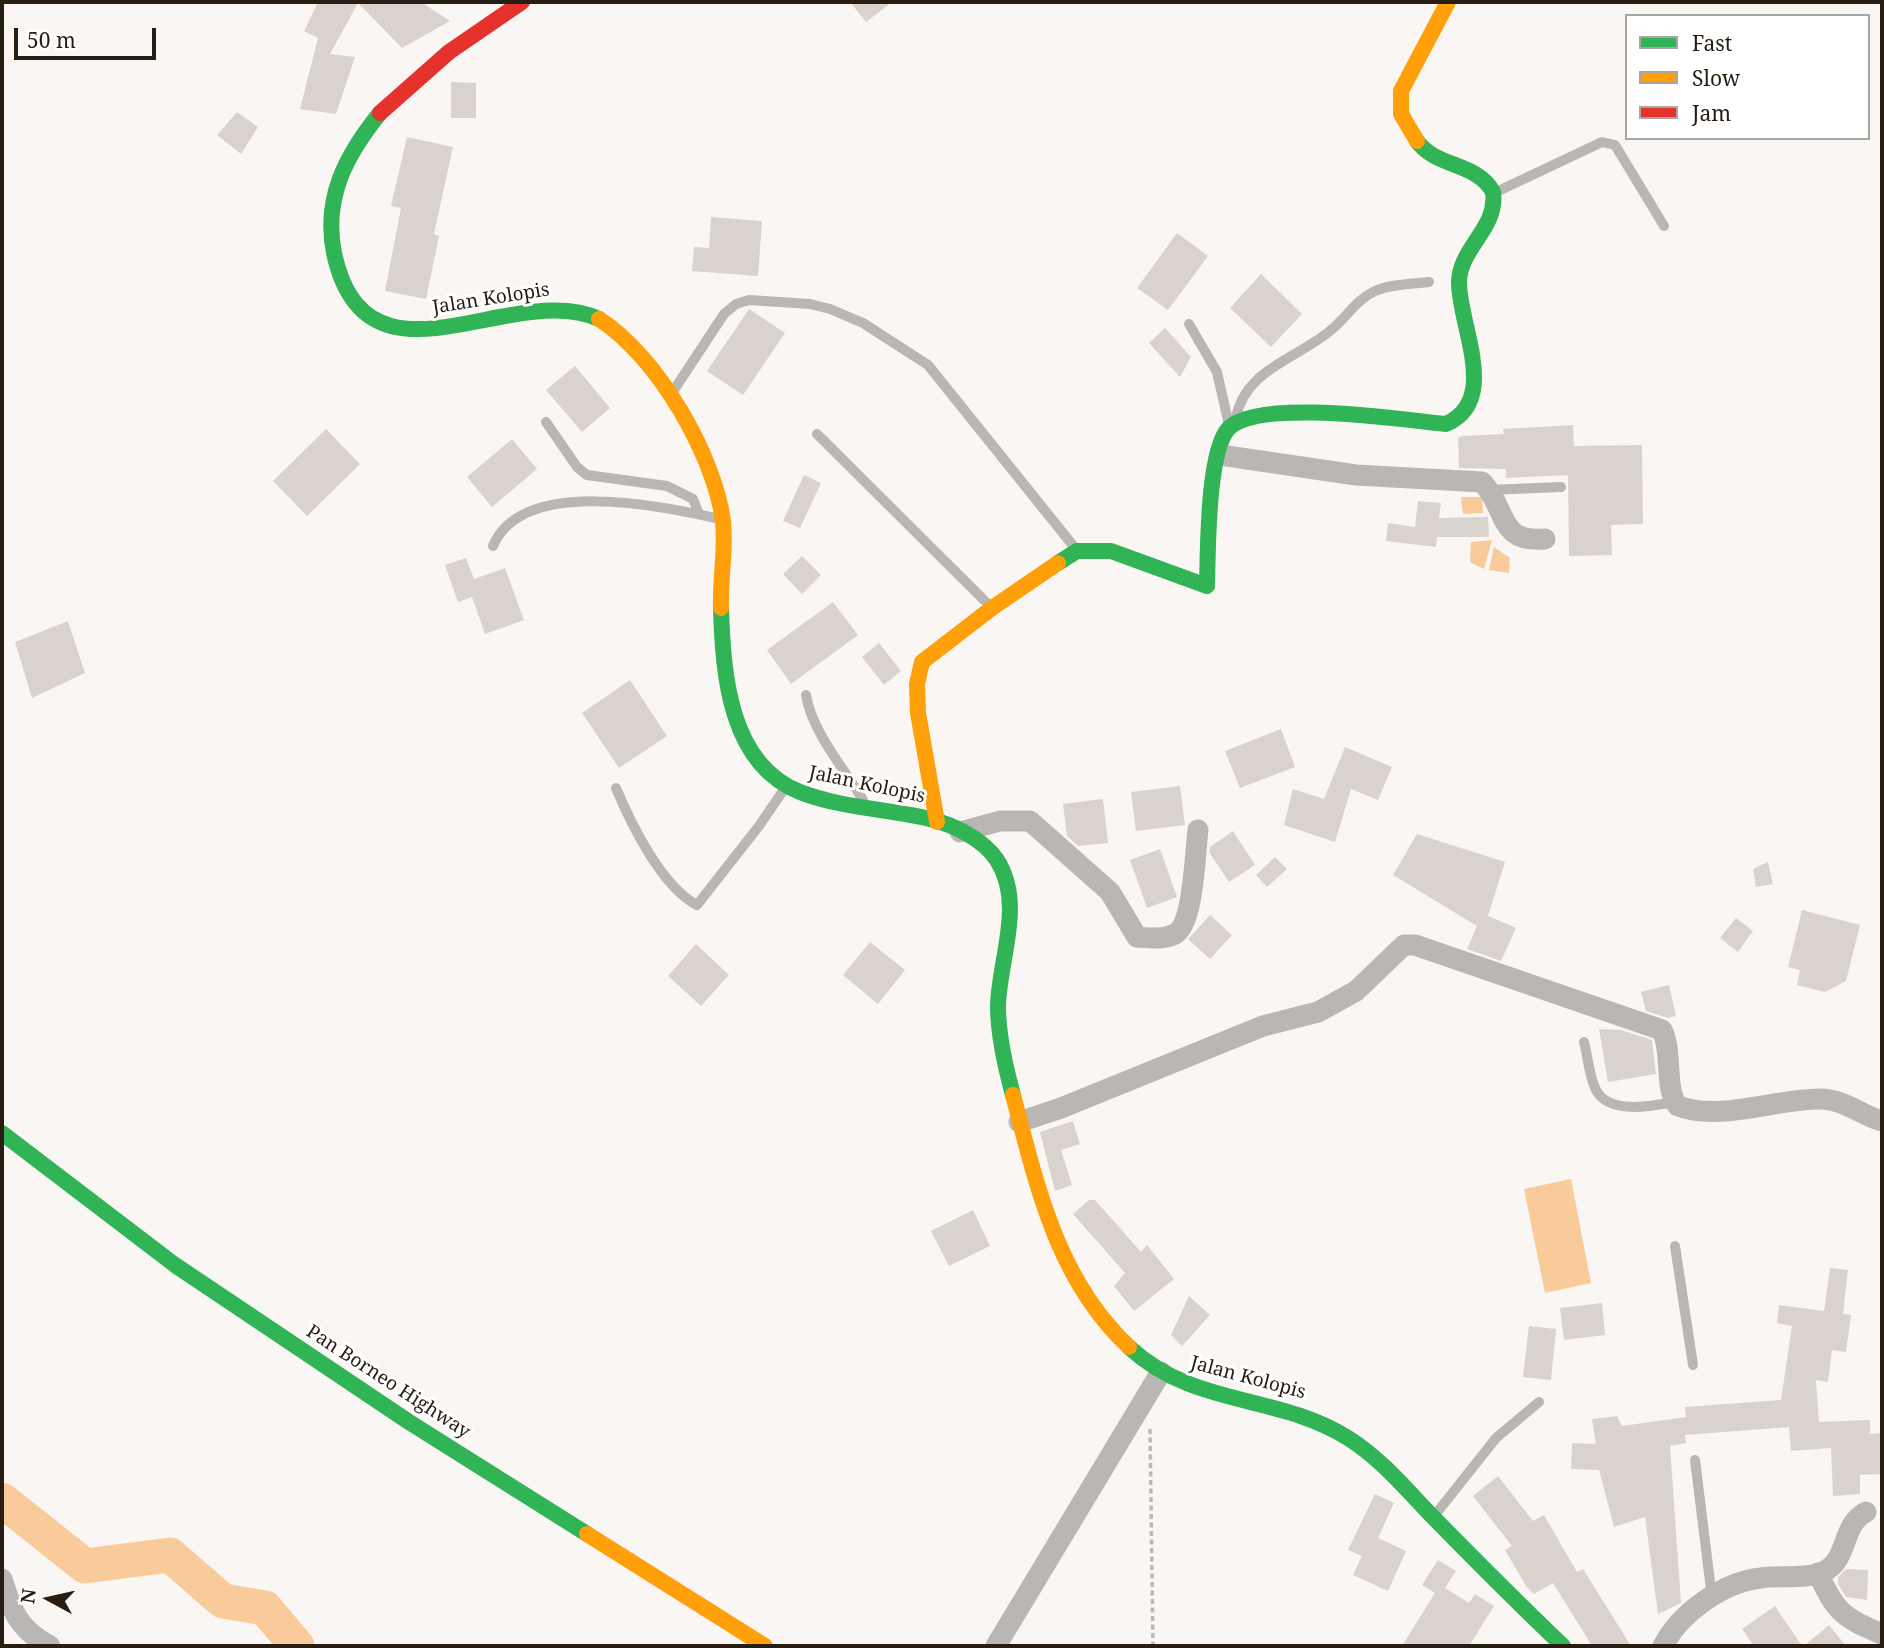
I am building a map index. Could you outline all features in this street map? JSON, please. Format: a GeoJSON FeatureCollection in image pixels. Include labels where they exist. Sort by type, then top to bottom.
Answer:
{"type":"FeatureCollection","features":[{"type":"Feature","properties":{"kind":"main road","name":"Jalan Kolopis"},"geometry":{"type":"LineString","coordinates":[[522,2],[404,90],[352,145],[338,171],[330,199],[331,246],[339,274],[351,298],[376,321],[395,329],[436,331],[565,309],[588,313],[613,327],[670,396],[707,467],[723,519],[722,609],[728,668],[738,716],[753,758],[785,788],[937,822],[960,832],[984,844],[1006,873],[1010,906],[998,1012],[1020,1122],[1037,1197],[1073,1275],[1093,1306],[1125,1341],[1161,1372],[1185,1385],[1315,1418],[1352,1441],[1390,1472],[1563,1646]]}},
{"type":"Feature","properties":{"kind":"main road"},"geometry":{"type":"LineString","coordinates":[[937,822],[918,713],[917,684],[922,662],[992,608],[1077,551],[1111,551],[1207,586],[1212,484],[1232,426],[1293,412],[1457,423],[1469,406],[1475,375],[1459,281],[1462,261],[1492,216],[1494,193],[1488,181],[1426,152],[1399,114],[1401,91],[1448,2]]}},
{"type":"Feature","properties":{"kind":"main road","name":"Pan Borneo Highway"},"geometry":{"type":"LineString","coordinates":[[2,1133],[175,1265],[410,1422],[765,1646]]}},
{"type":"Feature","properties":{"kind":"street"},"geometry":{"type":"LineString","coordinates":[[1220,455],[1356,475],[1482,481],[1510,531],[1525,541],[1545,539]]}},
{"type":"Feature","properties":{"kind":"street"},"geometry":{"type":"LineString","coordinates":[[960,832],[1000,821],[1030,821],[1110,892],[1137,937],[1162,938],[1177,933],[1184,925],[1189,909],[1198,830]]}},
{"type":"Feature","properties":{"kind":"street"},"geometry":{"type":"LineString","coordinates":[[1020,1122],[1263,1026],[1318,1012],[1356,991],[1404,945],[1415,945],[1662,1030],[1668,1042],[1674,1102],[1685,1109],[1707,1110],[1823,1100],[1840,1102],[1882,1121]]}},
{"type":"Feature","properties":{"kind":"street"},"geometry":{"type":"LineString","coordinates":[[996,1646],[1161,1372]]}},
{"type":"Feature","properties":{"kind":"street"},"geometry":{"type":"LineString","coordinates":[[1663,1646],[1673,1629],[1687,1614],[1730,1587],[1759,1578],[1818,1573],[1835,1562],[1849,1526],[1866,1512]]}},
{"type":"Feature","properties":{"kind":"street"},"geometry":{"type":"LineString","coordinates":[[1818,1573],[1843,1614],[1857,1625],[1882,1634]]}},
{"type":"Feature","properties":{"kind":"street"},"geometry":{"type":"LineString","coordinates":[[2,1579],[15,1617],[37,1640],[50,1646]]}},
{"type":"Feature","properties":{"kind":"lane"},"geometry":{"type":"LineString","coordinates":[[1494,193],[1602,142],[1615,145],[1664,226]]}},
{"type":"Feature","properties":{"kind":"lane"},"geometry":{"type":"LineString","coordinates":[[1232,426],[1246,391],[1278,363],[1331,331],[1367,296],[1387,287],[1429,282]]}},
{"type":"Feature","properties":{"kind":"lane"},"geometry":{"type":"LineString","coordinates":[[670,396],[724,314],[736,304],[749,300],[810,304],[830,309],[863,323],[928,365],[1077,551]]}},
{"type":"Feature","properties":{"kind":"lane"},"geometry":{"type":"LineString","coordinates":[[1189,324],[1217,372],[1232,426]]}},
{"type":"Feature","properties":{"kind":"lane"},"geometry":{"type":"LineString","coordinates":[[546,422],[581,472],[597,478],[658,484],[677,489],[694,500],[699,514]]}},
{"type":"Feature","properties":{"kind":"lane"},"geometry":{"type":"LineString","coordinates":[[817,434],[992,608]]}},
{"type":"Feature","properties":{"kind":"lane"},"geometry":{"type":"LineString","coordinates":[[1489,490],[1560,487]]}},
{"type":"Feature","properties":{"kind":"lane"},"geometry":{"type":"LineString","coordinates":[[493,546],[499,533],[511,520],[526,512],[565,504],[643,503],[723,519]]}},
{"type":"Feature","properties":{"kind":"lane"},"geometry":{"type":"LineString","coordinates":[[806,695],[808,710],[867,805]]}},
{"type":"Feature","properties":{"kind":"lane"},"geometry":{"type":"LineString","coordinates":[[616,788],[639,835],[682,897],[697,905],[785,788]]}},
{"type":"Feature","properties":{"kind":"lane"},"geometry":{"type":"LineString","coordinates":[[1584,1042],[1596,1091],[1606,1100],[1633,1107],[1674,1102]]}},
{"type":"Feature","properties":{"kind":"lane"},"geometry":{"type":"LineString","coordinates":[[1675,1246],[1693,1365]]}},
{"type":"Feature","properties":{"kind":"lane"},"geometry":{"type":"LineString","coordinates":[[1433,1517],[1496,1438],[1539,1402]]}},
{"type":"Feature","properties":{"kind":"lane"},"geometry":{"type":"LineString","coordinates":[[1695,1460],[1712,1598]]}},
{"type":"Feature","properties":{"kind":"path"},"geometry":{"type":"LineString","coordinates":[[1150,1417],[1153,1646]]}},
{"type":"Feature","properties":{"kind":"shaded area"},"geometry":{"type":"Polygon","coordinates":[[[1461,497],[1482,497],[1483,513],[1463,514],[1461,497]]]}},
{"type":"Feature","properties":{"kind":"shaded area"},"geometry":{"type":"Polygon","coordinates":[[[1492,540],[1484,569],[1470,562],[1471,542],[1492,540]]]}},
{"type":"Feature","properties":{"kind":"shaded area"},"geometry":{"type":"Polygon","coordinates":[[[1494,547],[1510,558],[1509,573],[1489,570],[1494,547]]]}},
{"type":"Feature","properties":{"kind":"shaded area"},"geometry":{"type":"Polygon","coordinates":[[[1571,1179],[1591,1283],[1545,1293],[1524,1189],[1571,1179]]]}},
{"type":"Feature","properties":{"kind":"building"},"geometry":{"type":"Polygon","coordinates":[[[318,2],[421,2],[450,21],[402,48],[358,3],[330,54],[355,57],[336,114],[300,109],[318,38],[304,31],[318,2]]]}},
{"type":"Feature","properties":{"kind":"building"},"geometry":{"type":"Polygon","coordinates":[[[850,2],[892,2],[866,22],[850,2]]]}},
{"type":"Feature","properties":{"kind":"building"},"geometry":{"type":"Polygon","coordinates":[[[451,82],[476,83],[476,118],[451,118],[451,82]]]}},
{"type":"Feature","properties":{"kind":"building"},"geometry":{"type":"Polygon","coordinates":[[[237,112],[258,127],[241,154],[217,135],[237,112]]]}},
{"type":"Feature","properties":{"kind":"building"},"geometry":{"type":"Polygon","coordinates":[[[407,137],[453,147],[434,234],[439,236],[426,299],[385,291],[401,208],[391,206],[407,137]]]}},
{"type":"Feature","properties":{"kind":"building"},"geometry":{"type":"Polygon","coordinates":[[[711,217],[762,221],[758,276],[692,271],[694,247],[709,248],[711,217]]]}},
{"type":"Feature","properties":{"kind":"building"},"geometry":{"type":"Polygon","coordinates":[[[1177,233],[1208,256],[1168,310],[1137,288],[1177,233]]]}},
{"type":"Feature","properties":{"kind":"building"},"geometry":{"type":"Polygon","coordinates":[[[1261,274],[1302,314],[1271,347],[1230,308],[1261,274]]]}},
{"type":"Feature","properties":{"kind":"building"},"geometry":{"type":"Polygon","coordinates":[[[749,309],[785,333],[743,395],[707,371],[749,309]]]}},
{"type":"Feature","properties":{"kind":"building"},"geometry":{"type":"Polygon","coordinates":[[[1165,328],[1191,357],[1180,377],[1149,343],[1165,328]]]}},
{"type":"Feature","properties":{"kind":"building"},"geometry":{"type":"Polygon","coordinates":[[[575,366],[610,408],[582,432],[546,390],[575,366]]]}},
{"type":"Feature","properties":{"kind":"building"},"geometry":{"type":"Polygon","coordinates":[[[1573,425],[1574,446],[1642,445],[1643,524],[1611,525],[1612,555],[1569,556],[1568,475],[1506,478],[1506,469],[1459,468],[1458,438],[1462,436],[1504,434],[1503,429],[1573,425]]]}},
{"type":"Feature","properties":{"kind":"building"},"geometry":{"type":"Polygon","coordinates":[[[326,429],[360,464],[307,516],[273,481],[326,429]]]}},
{"type":"Feature","properties":{"kind":"building"},"geometry":{"type":"Polygon","coordinates":[[[512,439],[537,469],[492,507],[467,477],[512,439]]]}},
{"type":"Feature","properties":{"kind":"building"},"geometry":{"type":"Polygon","coordinates":[[[804,475],[821,483],[800,528],[783,521],[804,475]]]}},
{"type":"Feature","properties":{"kind":"building"},"geometry":{"type":"Polygon","coordinates":[[[1418,501],[1441,503],[1439,518],[1488,517],[1489,537],[1437,537],[1436,547],[1386,541],[1388,523],[1415,527],[1418,501]]]}},
{"type":"Feature","properties":{"kind":"building"},"geometry":{"type":"Polygon","coordinates":[[[802,556],[821,575],[802,594],[783,574],[802,556]]]}},
{"type":"Feature","properties":{"kind":"building"},"geometry":{"type":"Polygon","coordinates":[[[466,558],[474,579],[505,568],[524,620],[485,634],[472,597],[458,602],[445,565],[466,558]]]}},
{"type":"Feature","properties":{"kind":"building"},"geometry":{"type":"Polygon","coordinates":[[[833,602],[858,635],[791,684],[767,650],[833,602]]]}},
{"type":"Feature","properties":{"kind":"building"},"geometry":{"type":"Polygon","coordinates":[[[68,621],[85,673],[32,698],[15,642],[68,621]]]}},
{"type":"Feature","properties":{"kind":"building"},"geometry":{"type":"Polygon","coordinates":[[[879,643],[901,671],[884,685],[862,657],[879,643]]]}},
{"type":"Feature","properties":{"kind":"building"},"geometry":{"type":"Polygon","coordinates":[[[630,680],[667,736],[619,768],[582,713],[630,680]]]}},
{"type":"Feature","properties":{"kind":"building"},"geometry":{"type":"Polygon","coordinates":[[[1281,729],[1295,767],[1240,788],[1225,751],[1281,729]]]}},
{"type":"Feature","properties":{"kind":"building"},"geometry":{"type":"Polygon","coordinates":[[[1345,747],[1392,767],[1378,800],[1351,789],[1335,842],[1284,825],[1293,789],[1324,799],[1345,747]]]}},
{"type":"Feature","properties":{"kind":"building"},"geometry":{"type":"Polygon","coordinates":[[[1180,786],[1185,825],[1136,831],[1131,792],[1180,786]]]}},
{"type":"Feature","properties":{"kind":"building"},"geometry":{"type":"Polygon","coordinates":[[[1103,799],[1108,843],[1078,846],[1067,836],[1063,804],[1103,799]]]}},
{"type":"Feature","properties":{"kind":"building"},"geometry":{"type":"Polygon","coordinates":[[[1233,831],[1255,865],[1229,882],[1209,852],[1210,847],[1233,831]]]}},
{"type":"Feature","properties":{"kind":"building"},"geometry":{"type":"Polygon","coordinates":[[[1417,834],[1505,862],[1488,916],[1516,928],[1501,961],[1467,949],[1477,926],[1393,875],[1417,834]]]}},
{"type":"Feature","properties":{"kind":"building"},"geometry":{"type":"Polygon","coordinates":[[[1160,849],[1177,897],[1147,908],[1130,860],[1160,849]]]}},
{"type":"Feature","properties":{"kind":"building"},"geometry":{"type":"Polygon","coordinates":[[[1275,857],[1287,869],[1267,887],[1256,875],[1275,857]]]}},
{"type":"Feature","properties":{"kind":"building"},"geometry":{"type":"Polygon","coordinates":[[[1768,862],[1773,884],[1756,887],[1753,869],[1768,862]]]}},
{"type":"Feature","properties":{"kind":"building"},"geometry":{"type":"Polygon","coordinates":[[[1802,910],[1860,925],[1846,981],[1825,992],[1797,985],[1800,970],[1788,967],[1802,910]]]}},
{"type":"Feature","properties":{"kind":"building"},"geometry":{"type":"Polygon","coordinates":[[[1210,915],[1232,935],[1210,959],[1188,939],[1210,915]]]}},
{"type":"Feature","properties":{"kind":"building"},"geometry":{"type":"Polygon","coordinates":[[[1736,918],[1753,931],[1738,952],[1720,938],[1736,918]]]}},
{"type":"Feature","properties":{"kind":"building"},"geometry":{"type":"Polygon","coordinates":[[[870,942],[905,970],[878,1004],[843,975],[870,942]]]}},
{"type":"Feature","properties":{"kind":"building"},"geometry":{"type":"Polygon","coordinates":[[[696,944],[729,975],[701,1006],[668,976],[696,944]]]}},
{"type":"Feature","properties":{"kind":"building"},"geometry":{"type":"Polygon","coordinates":[[[1669,985],[1676,1016],[1668,1018],[1646,1011],[1641,992],[1669,985]]]}},
{"type":"Feature","properties":{"kind":"building"},"geometry":{"type":"Polygon","coordinates":[[[1599,1029],[1621,1030],[1652,1040],[1656,1074],[1608,1082],[1599,1029]]]}},
{"type":"Feature","properties":{"kind":"building"},"geometry":{"type":"Polygon","coordinates":[[[1073,1121],[1080,1144],[1061,1150],[1072,1185],[1055,1191],[1040,1132],[1073,1121]]]}},
{"type":"Feature","properties":{"kind":"building"},"geometry":{"type":"Polygon","coordinates":[[[1089,1200],[1095,1200],[1141,1252],[1147,1245],[1174,1279],[1134,1311],[1114,1286],[1125,1273],[1073,1214],[1089,1200]]]}},
{"type":"Feature","properties":{"kind":"building"},"geometry":{"type":"Polygon","coordinates":[[[973,1210],[990,1246],[949,1266],[931,1231],[973,1210]]]}},
{"type":"Feature","properties":{"kind":"building"},"geometry":{"type":"Polygon","coordinates":[[[1830,1268],[1848,1270],[1843,1314],[1851,1315],[1846,1352],[1832,1350],[1828,1382],[1816,1380],[1819,1422],[1870,1420],[1870,1434],[1882,1433],[1882,1474],[1860,1475],[1860,1494],[1833,1496],[1831,1448],[1791,1451],[1789,1427],[1685,1435],[1686,1443],[1670,1446],[1681,1603],[1658,1614],[1645,1517],[1614,1527],[1599,1470],[1571,1469],[1572,1443],[1596,1444],[1592,1419],[1617,1416],[1622,1426],[1686,1417],[1685,1407],[1781,1400],[1792,1326],[1777,1323],[1779,1305],[1824,1311],[1830,1268]]]}},
{"type":"Feature","properties":{"kind":"building"},"geometry":{"type":"Polygon","coordinates":[[[1189,1296],[1210,1315],[1182,1346],[1171,1335],[1189,1296]]]}},
{"type":"Feature","properties":{"kind":"building"},"geometry":{"type":"Polygon","coordinates":[[[1602,1303],[1605,1335],[1564,1340],[1560,1308],[1602,1303]]]}},
{"type":"Feature","properties":{"kind":"building"},"geometry":{"type":"Polygon","coordinates":[[[1529,1326],[1556,1329],[1551,1380],[1523,1377],[1529,1326]]]}},
{"type":"Feature","properties":{"kind":"building"},"geometry":{"type":"Polygon","coordinates":[[[1498,1476],[1533,1521],[1544,1515],[1577,1572],[1583,1569],[1631,1646],[1592,1646],[1553,1583],[1534,1594],[1526,1586],[1505,1550],[1512,1546],[1473,1496],[1498,1476]]]}},
{"type":"Feature","properties":{"kind":"building"},"geometry":{"type":"Polygon","coordinates":[[[1375,1494],[1394,1503],[1378,1538],[1406,1551],[1388,1591],[1353,1575],[1362,1556],[1348,1550],[1375,1494]]]}},
{"type":"Feature","properties":{"kind":"building"},"geometry":{"type":"Polygon","coordinates":[[[1438,1560],[1456,1571],[1445,1588],[1469,1603],[1475,1594],[1494,1606],[1469,1646],[1402,1646],[1435,1593],[1422,1585],[1438,1560]]]}},
{"type":"Feature","properties":{"kind":"building"},"geometry":{"type":"Polygon","coordinates":[[[1846,1569],[1868,1570],[1867,1600],[1846,1597],[1838,1584],[1838,1577],[1846,1569]]]}},
{"type":"Feature","properties":{"kind":"building"},"geometry":{"type":"Polygon","coordinates":[[[1775,1606],[1802,1646],[1754,1646],[1742,1629],[1775,1606]]]}},
{"type":"Feature","properties":{"kind":"building"},"geometry":{"type":"Polygon","coordinates":[[[1829,1625],[1846,1646],[1804,1646],[1829,1625]]]}},
{"type":"Feature","properties":{"kind":"waterway"},"geometry":{"type":"LineString","coordinates":[[2,1500],[85,1566],[170,1555],[223,1601],[265,1608],[297,1646]]}},
{"type":"Feature","properties":{"kind":"traffic: fast"},"geometry":{"type":"LineString","coordinates":[[380,113],[348,161],[340,178],[332,214],[334,253],[351,297],[377,321],[409,329],[446,327],[525,313],[564,311],[599,319]]}},
{"type":"Feature","properties":{"kind":"traffic: fast"},"geometry":{"type":"LineString","coordinates":[[1058,563],[1077,551],[1111,551],[1207,586],[1216,457],[1229,428],[1245,419],[1300,412],[1446,424],[1462,413],[1471,398],[1474,380],[1459,281],[1466,257],[1490,216],[1493,192],[1477,175],[1435,156],[1417,141]]}},
{"type":"Feature","properties":{"kind":"traffic: fast"},"geometry":{"type":"LineString","coordinates":[[721,608],[724,661],[735,714],[744,739],[758,761],[776,779],[816,797],[949,825],[976,839],[997,860],[1009,895],[1010,913],[998,1006],[1002,1051],[1013,1095]]}},
{"type":"Feature","properties":{"kind":"traffic: fast"},"geometry":{"type":"LineString","coordinates":[[2,1133],[175,1265],[409,1422],[587,1534]]}},
{"type":"Feature","properties":{"kind":"traffic: fast"},"geometry":{"type":"LineString","coordinates":[[1129,1347],[1154,1367],[1181,1381],[1208,1391],[1293,1413],[1321,1424],[1360,1446],[1392,1474],[1563,1646]]}},
{"type":"Feature","properties":{"kind":"traffic: slow"},"geometry":{"type":"LineString","coordinates":[[1417,141],[1401,114],[1401,91],[1448,2]]}},
{"type":"Feature","properties":{"kind":"traffic: slow"},"geometry":{"type":"LineString","coordinates":[[599,319],[642,357],[661,382],[695,437],[708,466],[723,521],[721,608]]}},
{"type":"Feature","properties":{"kind":"traffic: slow"},"geometry":{"type":"LineString","coordinates":[[937,822],[918,713],[917,684],[922,662],[992,608],[1058,563]]}},
{"type":"Feature","properties":{"kind":"traffic: slow"},"geometry":{"type":"LineString","coordinates":[[1013,1095],[1041,1197],[1067,1262],[1104,1321],[1129,1347]]}},
{"type":"Feature","properties":{"kind":"traffic: slow"},"geometry":{"type":"LineString","coordinates":[[587,1534],[765,1646]]}},
{"type":"Feature","properties":{"kind":"traffic: jam"},"geometry":{"type":"LineString","coordinates":[[380,113],[449,52],[522,2]]}}]}
